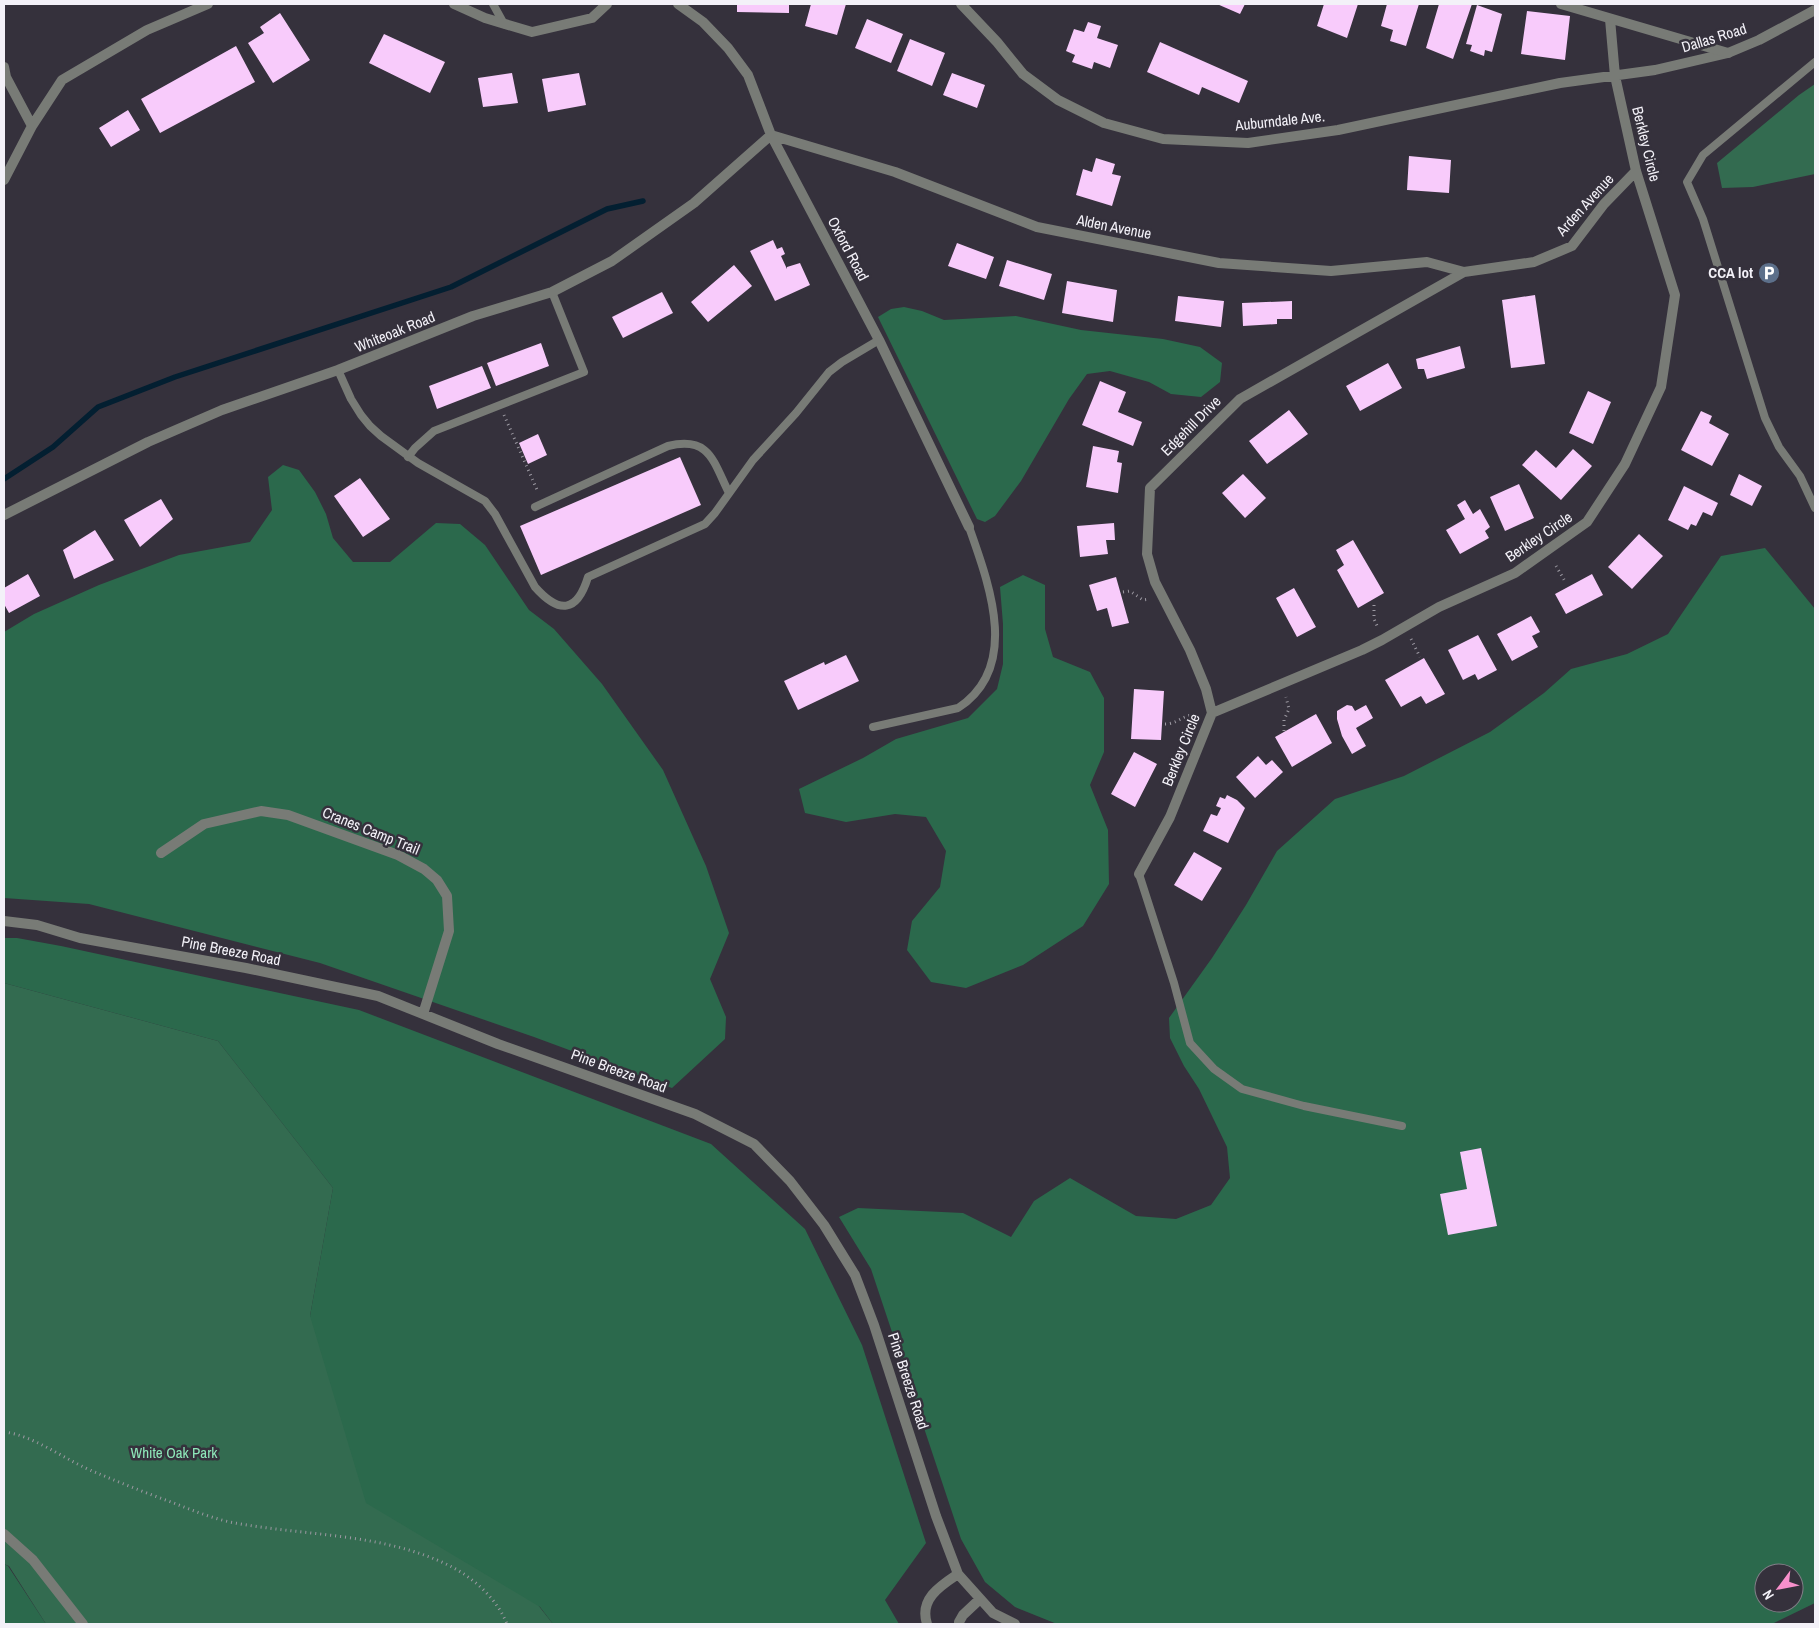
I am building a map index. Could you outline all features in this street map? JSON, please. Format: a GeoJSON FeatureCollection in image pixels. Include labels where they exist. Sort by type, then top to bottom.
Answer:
{"type":"FeatureCollection","features":[{"type":"Feature","properties":{"kind":"street"},"geometry":{"type":"LineString","coordinates":[[4,180],[32,126],[62,80],[146,30],[193,7],[208,4]]}},
{"type":"Feature","properties":{"kind":"street"},"geometry":{"type":"LineString","coordinates":[[454,4],[485,18],[532,32],[592,18],[607,4]]}},
{"type":"Feature","properties":{"kind":"street","name":"Oxford Road"},"geometry":{"type":"LineString","coordinates":[[678,4],[703,22],[728,48],[748,74],[771,135],[879,340],[969,527]]}},
{"type":"Feature","properties":{"kind":"street","name":"Auburndale Ave."},"geometry":{"type":"LineString","coordinates":[[961,4],[997,42],[1023,74],[1058,100],[1104,123],[1163,139],[1248,143],[1338,130],[1560,83],[1615,76]]}},
{"type":"Feature","properties":{"kind":"street"},"geometry":{"type":"LineString","coordinates":[[1561,4],[1728,53]]}},
{"type":"Feature","properties":{"kind":"street","name":"Dallas Road"},"geometry":{"type":"LineString","coordinates":[[1615,76],[1655,70],[1728,53],[1760,40],[1815,10]]}},
{"type":"Feature","properties":{"kind":"street","name":"Berkley Circle"},"geometry":{"type":"LineString","coordinates":[[1140,874],[1170,817],[1209,713],[1362,650],[1439,607],[1515,573],[1587,522],[1625,464],[1661,387],[1674,295],[1636,171],[1615,76],[1610,19]]}},
{"type":"Feature","properties":{"kind":"street"},"geometry":{"type":"LineString","coordinates":[[4,67],[6,77],[32,126]]}},
{"type":"Feature","properties":{"kind":"street","name":"Alden Avenue"},"geometry":{"type":"LineString","coordinates":[[771,135],[894,172],[1037,227],[1056,231],[1218,263],[1331,272],[1427,262],[1464,272]]}},
{"type":"Feature","properties":{"kind":"street","name":"Whiteoak Road"},"geometry":{"type":"LineString","coordinates":[[4,516],[148,442],[222,410],[338,370],[473,316],[552,292],[612,261],[694,204],[771,135]]}},
{"type":"Feature","properties":{"kind":"street","name":"Arden Avenue"},"geometry":{"type":"LineString","coordinates":[[1464,272],[1534,262],[1572,246],[1604,204],[1636,171]]}},
{"type":"Feature","properties":{"kind":"street","name":"Edgehill Drive"},"geometry":{"type":"LineString","coordinates":[[1209,713],[1206,689],[1190,650],[1155,582],[1147,554],[1150,488],[1240,399],[1464,272]]}},
{"type":"Feature","properties":{"kind":"street","name":"Cranes Camp Trail"},"geometry":{"type":"LineString","coordinates":[[161,853],[204,824],[261,811],[288,815],[398,855],[424,869],[437,880],[447,896],[449,931],[423,1014]]}},
{"type":"Feature","properties":{"kind":"street","name":"Pine Breeze Road"},"geometry":{"type":"LineString","coordinates":[[4,922],[38,925],[80,938],[246,968],[378,996],[498,1044],[695,1114],[754,1144],[790,1181],[824,1225],[854,1275],[874,1325],[936,1516],[958,1574]]}},
{"type":"Feature","properties":{"kind":"street"},"geometry":{"type":"LineString","coordinates":[[4,1534],[32,1560],[83,1624]]}},
{"type":"Feature","properties":{"kind":"street"},"geometry":{"type":"LineString","coordinates":[[927,1624],[925,1613],[931,1596],[936,1589],[958,1574],[993,1613],[1015,1624]]}},
{"type":"Feature","properties":{"kind":"street"},"geometry":{"type":"LineString","coordinates":[[959,1624],[963,1615],[980,1599]]}},
{"type":"Feature","properties":{"kind":"lane"},"geometry":{"type":"LineString","coordinates":[[493,4],[504,24]]}},
{"type":"Feature","properties":{"kind":"lane"},"geometry":{"type":"LineString","coordinates":[[1815,62],[1702,155],[1687,182],[1703,219],[1765,418],[1779,446],[1800,476],[1815,508]]}},
{"type":"Feature","properties":{"kind":"lane"},"geometry":{"type":"LineString","coordinates":[[408,457],[434,431],[584,372],[552,292]]}},
{"type":"Feature","properties":{"kind":"lane"},"geometry":{"type":"LineString","coordinates":[[338,370],[351,399],[370,426],[408,457],[485,501],[495,514],[535,586],[544,597],[561,606],[569,605],[577,600],[583,591],[588,577],[705,524],[715,514],[763,448],[796,413],[830,372],[842,362],[879,340]]}},
{"type":"Feature","properties":{"kind":"lane"},"geometry":{"type":"LineString","coordinates":[[539,506],[668,446],[682,443],[701,447],[708,453],[729,493]]}},
{"type":"Feature","properties":{"kind":"lane"},"geometry":{"type":"LineString","coordinates":[[873,727],[958,708],[970,700],[980,688],[989,672],[995,650],[995,621],[988,588],[969,527]]}},
{"type":"Feature","properties":{"kind":"lane"},"geometry":{"type":"LineString","coordinates":[[1140,874],[1190,1042],[1214,1069],[1242,1089],[1304,1106],[1402,1126]]}},
{"type":"Feature","properties":{"kind":"path"},"geometry":{"type":"LineString","coordinates":[[499,405],[539,506]]}},
{"type":"Feature","properties":{"kind":"path"},"geometry":{"type":"LineString","coordinates":[[1556,566],[1566,583]]}},
{"type":"Feature","properties":{"kind":"path"},"geometry":{"type":"LineString","coordinates":[[1123,592],[1130,590],[1143,600],[1151,599]]}},
{"type":"Feature","properties":{"kind":"path"},"geometry":{"type":"LineString","coordinates":[[1374,605],[1374,619],[1379,630]]}},
{"type":"Feature","properties":{"kind":"path"},"geometry":{"type":"LineString","coordinates":[[1411,638],[1420,656]]}},
{"type":"Feature","properties":{"kind":"path"},"geometry":{"type":"LineString","coordinates":[[1284,731],[1284,720],[1289,709],[1286,696]]}},
{"type":"Feature","properties":{"kind":"path"},"geometry":{"type":"LineString","coordinates":[[1166,724],[1175,723],[1188,715],[1209,713]]}},
{"type":"Feature","properties":{"kind":"path"},"geometry":{"type":"LineString","coordinates":[[4,1432],[12,1433],[89,1470],[197,1513],[234,1523],[359,1539],[406,1550],[450,1566],[483,1588],[507,1624]]}},
{"type":"Feature","properties":{"kind":"green space"},"geometry":{"type":"Polygon","coordinates":[[[1815,84],[1815,174],[1753,187],[1722,188],[1717,163],[1815,84]]]}},
{"type":"Feature","properties":{"kind":"green space"},"geometry":{"type":"Polygon","coordinates":[[[904,307],[922,311],[944,320],[1016,316],[1081,330],[1163,339],[1200,347],[1222,363],[1220,382],[1201,397],[1171,394],[1149,382],[1110,371],[1087,374],[1069,399],[1021,481],[995,516],[985,522],[977,519],[878,317],[891,309],[904,307]]]}},
{"type":"Feature","properties":{"kind":"green space"},"geometry":{"type":"Polygon","coordinates":[[[283,465],[299,470],[315,492],[326,514],[333,538],[353,562],[390,562],[436,523],[460,524],[485,545],[529,610],[554,629],[602,684],[663,770],[706,866],[729,933],[710,979],[726,1017],[725,1039],[672,1088],[534,1037],[320,963],[89,904],[4,898],[4,632],[34,614],[99,585],[179,555],[250,542],[272,510],[268,477],[283,465]]]}},
{"type":"Feature","properties":{"kind":"green space"},"geometry":{"type":"Polygon","coordinates":[[[1765,548],[1815,609],[1815,1603],[1804,1608],[1804,1563],[1754,1563],[1754,1613],[1795,1613],[1772,1624],[1057,1624],[1015,1607],[985,1582],[961,1539],[871,1269],[839,1217],[858,1208],[963,1213],[1011,1237],[1034,1201],[1070,1178],[1136,1216],[1176,1219],[1211,1205],[1230,1178],[1227,1147],[1199,1089],[1184,1066],[1170,1038],[1169,1018],[1212,958],[1246,905],[1277,851],[1335,799],[1404,776],[1490,732],[1544,693],[1571,669],[1627,654],[1668,634],[1721,556],[1765,548]]]}},
{"type":"Feature","properties":{"kind":"green space"},"geometry":{"type":"Polygon","coordinates":[[[1023,575],[1045,585],[1045,629],[1053,657],[1090,672],[1104,698],[1104,752],[1090,785],[1108,830],[1109,884],[1083,926],[1023,965],[966,988],[931,982],[907,950],[912,921],[940,887],[946,851],[926,817],[895,814],[846,822],[805,813],[799,789],[863,758],[896,739],[968,718],[997,689],[1003,664],[1003,624],[1000,587],[1023,575]]]}},
{"type":"Feature","properties":{"kind":"green space"},"geometry":{"type":"Polygon","coordinates":[[[4,938],[17,938],[61,946],[359,1010],[711,1144],[805,1229],[862,1345],[926,1543],[885,1600],[899,1624],[553,1624],[540,1607],[366,1503],[310,1316],[333,1188],[218,1041],[4,983],[4,938]]]}},
{"type":"Feature","properties":{"kind":"green space","name":"White Oak Park"},"geometry":{"type":"Polygon","coordinates":[[[4,983],[218,1041],[333,1188],[310,1316],[553,1624],[46,1624],[9,1566],[4,1564],[4,983]]]}},
{"type":"Feature","properties":{"kind":"green space"},"geometry":{"type":"Polygon","coordinates":[[[4,1564],[8,1566],[46,1624],[4,1624],[4,1564]]]}},
{"type":"Feature","properties":{"kind":"building"},"geometry":{"type":"Polygon","coordinates":[[[737,4],[789,4],[789,13],[737,12],[737,4]]]}},
{"type":"Feature","properties":{"kind":"building"},"geometry":{"type":"Polygon","coordinates":[[[811,4],[846,4],[837,35],[805,26],[811,4]]]}},
{"type":"Feature","properties":{"kind":"building"},"geometry":{"type":"Polygon","coordinates":[[[1217,4],[1245,4],[1240,14],[1217,4]]]}},
{"type":"Feature","properties":{"kind":"building"},"geometry":{"type":"Polygon","coordinates":[[[1324,4],[1358,4],[1347,38],[1317,26],[1324,4]]]}},
{"type":"Feature","properties":{"kind":"building"},"geometry":{"type":"Polygon","coordinates":[[[1387,4],[1419,4],[1406,46],[1390,41],[1393,30],[1381,26],[1387,4]]]}},
{"type":"Feature","properties":{"kind":"building"},"geometry":{"type":"Polygon","coordinates":[[[1439,4],[1472,4],[1453,59],[1426,48],[1439,4]]]}},
{"type":"Feature","properties":{"kind":"building"},"geometry":{"type":"Polygon","coordinates":[[[1477,5],[1502,14],[1492,52],[1485,50],[1484,56],[1470,51],[1472,45],[1466,44],[1477,5]]]}},
{"type":"Feature","properties":{"kind":"building"},"geometry":{"type":"Polygon","coordinates":[[[1527,11],[1570,16],[1565,60],[1521,54],[1527,11]]]}},
{"type":"Feature","properties":{"kind":"building"},"geometry":{"type":"Polygon","coordinates":[[[280,13],[310,60],[273,83],[248,43],[264,33],[260,27],[280,13]]]}},
{"type":"Feature","properties":{"kind":"building"},"geometry":{"type":"Polygon","coordinates":[[[867,19],[903,34],[891,63],[855,48],[867,19]]]}},
{"type":"Feature","properties":{"kind":"building"},"geometry":{"type":"Polygon","coordinates":[[[1088,22],[1101,26],[1097,38],[1118,45],[1110,68],[1094,62],[1092,69],[1072,62],[1075,55],[1066,51],[1074,29],[1084,32],[1088,22]]]}},
{"type":"Feature","properties":{"kind":"building"},"geometry":{"type":"Polygon","coordinates":[[[384,34],[445,62],[430,93],[369,63],[384,34]]]}},
{"type":"Feature","properties":{"kind":"building"},"geometry":{"type":"Polygon","coordinates":[[[910,39],[945,53],[932,86],[897,71],[910,39]]]}},
{"type":"Feature","properties":{"kind":"building"},"geometry":{"type":"Polygon","coordinates":[[[1160,42],[1248,81],[1239,103],[1202,87],[1199,95],[1147,72],[1160,42]]]}},
{"type":"Feature","properties":{"kind":"building"},"geometry":{"type":"Polygon","coordinates":[[[236,46],[255,82],[160,133],[141,99],[236,46]]]}},
{"type":"Feature","properties":{"kind":"building"},"geometry":{"type":"Polygon","coordinates":[[[512,73],[518,103],[483,107],[478,78],[512,73]]]}},
{"type":"Feature","properties":{"kind":"building"},"geometry":{"type":"Polygon","coordinates":[[[579,73],[586,105],[548,112],[542,79],[579,73]]]}},
{"type":"Feature","properties":{"kind":"building"},"geometry":{"type":"Polygon","coordinates":[[[952,73],[985,85],[977,108],[943,95],[952,73]]]}},
{"type":"Feature","properties":{"kind":"building"},"geometry":{"type":"Polygon","coordinates":[[[128,110],[140,130],[111,147],[99,128],[128,110]]]}},
{"type":"Feature","properties":{"kind":"building"},"geometry":{"type":"Polygon","coordinates":[[[1409,156],[1451,160],[1449,193],[1407,190],[1409,156]]]}},
{"type":"Feature","properties":{"kind":"building"},"geometry":{"type":"Polygon","coordinates":[[[1096,158],[1115,164],[1112,174],[1121,176],[1112,206],[1076,195],[1083,169],[1092,172],[1096,158]]]}},
{"type":"Feature","properties":{"kind":"building"},"geometry":{"type":"Polygon","coordinates":[[[773,240],[777,249],[782,247],[785,254],[781,256],[787,269],[787,267],[800,263],[810,285],[775,301],[750,251],[773,240]]]}},
{"type":"Feature","properties":{"kind":"building"},"geometry":{"type":"Polygon","coordinates":[[[957,243],[994,257],[986,279],[948,266],[957,243]]]}},
{"type":"Feature","properties":{"kind":"building"},"geometry":{"type":"Polygon","coordinates":[[[1007,260],[1052,274],[1044,300],[999,286],[1007,260]]]}},
{"type":"Feature","properties":{"kind":"building"},"geometry":{"type":"Polygon","coordinates":[[[734,265],[752,286],[708,322],[691,302],[734,265]]]}},
{"type":"Feature","properties":{"kind":"building"},"geometry":{"type":"Polygon","coordinates":[[[1067,281],[1117,290],[1113,322],[1062,313],[1067,281]]]}},
{"type":"Feature","properties":{"kind":"building"},"geometry":{"type":"Polygon","coordinates":[[[662,292],[673,313],[623,338],[612,317],[662,292]]]}},
{"type":"Feature","properties":{"kind":"building"},"geometry":{"type":"Polygon","coordinates":[[[1535,295],[1545,364],[1511,368],[1502,300],[1535,295]]]}},
{"type":"Feature","properties":{"kind":"building"},"geometry":{"type":"Polygon","coordinates":[[[1178,296],[1224,301],[1221,327],[1175,321],[1178,296]]]}},
{"type":"Feature","properties":{"kind":"building"},"geometry":{"type":"Polygon","coordinates":[[[1292,301],[1292,319],[1277,319],[1277,324],[1243,326],[1242,303],[1292,301]]]}},
{"type":"Feature","properties":{"kind":"building"},"geometry":{"type":"Polygon","coordinates":[[[541,343],[549,366],[496,386],[487,363],[541,343]]]}},
{"type":"Feature","properties":{"kind":"building"},"geometry":{"type":"Polygon","coordinates":[[[1460,346],[1465,368],[1427,379],[1424,369],[1418,369],[1416,359],[1460,346]]]}},
{"type":"Feature","properties":{"kind":"building"},"geometry":{"type":"Polygon","coordinates":[[[1388,363],[1402,388],[1360,411],[1346,386],[1388,363]]]}},
{"type":"Feature","properties":{"kind":"building"},"geometry":{"type":"Polygon","coordinates":[[[482,366],[491,388],[437,409],[429,386],[482,366]]]}},
{"type":"Feature","properties":{"kind":"building"},"geometry":{"type":"Polygon","coordinates":[[[1100,381],[1126,392],[1118,412],[1142,422],[1133,446],[1082,425],[1100,381]]]}},
{"type":"Feature","properties":{"kind":"building"},"geometry":{"type":"Polygon","coordinates":[[[1588,391],[1611,402],[1593,444],[1569,433],[1588,391]]]}},
{"type":"Feature","properties":{"kind":"building"},"geometry":{"type":"Polygon","coordinates":[[[1289,410],[1308,434],[1267,464],[1249,441],[1289,410]]]}},
{"type":"Feature","properties":{"kind":"building"},"geometry":{"type":"Polygon","coordinates":[[[1701,411],[1712,416],[1709,423],[1729,434],[1712,466],[1681,450],[1701,411]]]}},
{"type":"Feature","properties":{"kind":"building"},"geometry":{"type":"Polygon","coordinates":[[[538,434],[547,455],[528,464],[519,443],[538,434]]]}},
{"type":"Feature","properties":{"kind":"building"},"geometry":{"type":"Polygon","coordinates":[[[1093,446],[1119,451],[1117,462],[1122,463],[1118,493],[1086,487],[1093,446]]]}},
{"type":"Feature","properties":{"kind":"building"},"geometry":{"type":"Polygon","coordinates":[[[1573,449],[1592,466],[1561,500],[1522,465],[1536,450],[1556,468],[1573,449]]]}},
{"type":"Feature","properties":{"kind":"building"},"geometry":{"type":"Polygon","coordinates":[[[680,457],[701,505],[541,575],[520,526],[680,457]]]}},
{"type":"Feature","properties":{"kind":"building"},"geometry":{"type":"Polygon","coordinates":[[[1243,474],[1266,498],[1245,518],[1222,493],[1243,474]]]}},
{"type":"Feature","properties":{"kind":"building"},"geometry":{"type":"Polygon","coordinates":[[[1739,474],[1762,486],[1752,506],[1730,495],[1739,474]]]}},
{"type":"Feature","properties":{"kind":"building"},"geometry":{"type":"Polygon","coordinates":[[[360,478],[390,519],[363,537],[334,496],[360,478]]]}},
{"type":"Feature","properties":{"kind":"building"},"geometry":{"type":"Polygon","coordinates":[[[1519,484],[1534,518],[1505,531],[1490,497],[1519,484]]]}},
{"type":"Feature","properties":{"kind":"building"},"geometry":{"type":"Polygon","coordinates":[[[1684,486],[1718,503],[1712,516],[1703,512],[1696,526],[1691,524],[1688,530],[1668,520],[1684,486]]]}},
{"type":"Feature","properties":{"kind":"building"},"geometry":{"type":"Polygon","coordinates":[[[161,499],[173,519],[140,547],[124,520],[161,499]]]}},
{"type":"Feature","properties":{"kind":"building"},"geometry":{"type":"Polygon","coordinates":[[[1465,500],[1473,514],[1480,509],[1490,527],[1485,531],[1489,538],[1460,554],[1446,530],[1465,519],[1457,505],[1465,500]]]}},
{"type":"Feature","properties":{"kind":"building"},"geometry":{"type":"Polygon","coordinates":[[[1114,523],[1115,540],[1106,540],[1108,554],[1080,557],[1077,526],[1114,523]]]}},
{"type":"Feature","properties":{"kind":"building"},"geometry":{"type":"Polygon","coordinates":[[[95,530],[114,560],[74,579],[63,550],[95,530]]]}},
{"type":"Feature","properties":{"kind":"building"},"geometry":{"type":"Polygon","coordinates":[[[1639,534],[1663,556],[1632,589],[1608,567],[1639,534]]]}},
{"type":"Feature","properties":{"kind":"building"},"geometry":{"type":"Polygon","coordinates":[[[1353,540],[1384,593],[1358,608],[1337,570],[1344,565],[1336,550],[1353,540]]]}},
{"type":"Feature","properties":{"kind":"building"},"geometry":{"type":"Polygon","coordinates":[[[28,574],[40,596],[9,613],[4,604],[4,588],[28,574]]]}},
{"type":"Feature","properties":{"kind":"building"},"geometry":{"type":"Polygon","coordinates":[[[1592,574],[1603,595],[1566,614],[1555,594],[1592,574]]]}},
{"type":"Feature","properties":{"kind":"building"},"geometry":{"type":"Polygon","coordinates":[[[1116,577],[1129,623],[1112,627],[1107,608],[1097,611],[1089,585],[1116,577]]]}},
{"type":"Feature","properties":{"kind":"building"},"geometry":{"type":"Polygon","coordinates":[[[1294,588],[1316,627],[1297,637],[1276,598],[1294,588]]]}},
{"type":"Feature","properties":{"kind":"building"},"geometry":{"type":"Polygon","coordinates":[[[1531,616],[1540,632],[1532,636],[1538,647],[1512,661],[1497,634],[1531,616]]]}},
{"type":"Feature","properties":{"kind":"building"},"geometry":{"type":"Polygon","coordinates":[[[1478,635],[1497,670],[1478,680],[1475,674],[1463,680],[1448,650],[1478,635]]]}},
{"type":"Feature","properties":{"kind":"building"},"geometry":{"type":"Polygon","coordinates":[[[846,655],[859,681],[798,710],[784,681],[824,662],[825,665],[846,655]]]}},
{"type":"Feature","properties":{"kind":"building"},"geometry":{"type":"Polygon","coordinates":[[[1424,658],[1445,694],[1426,704],[1421,696],[1401,707],[1385,680],[1424,658]]]}},
{"type":"Feature","properties":{"kind":"building"},"geometry":{"type":"Polygon","coordinates":[[[1134,689],[1164,691],[1161,740],[1131,739],[1134,689]]]}},
{"type":"Feature","properties":{"kind":"building"},"geometry":{"type":"Polygon","coordinates":[[[1347,705],[1352,706],[1355,711],[1366,705],[1373,718],[1356,728],[1366,746],[1352,754],[1342,736],[1337,719],[1337,711],[1347,705]]]}},
{"type":"Feature","properties":{"kind":"building"},"geometry":{"type":"Polygon","coordinates":[[[1316,714],[1332,743],[1292,767],[1275,737],[1316,714]]]}},
{"type":"Feature","properties":{"kind":"building"},"geometry":{"type":"Polygon","coordinates":[[[1134,752],[1157,764],[1135,807],[1111,794],[1134,752]]]}},
{"type":"Feature","properties":{"kind":"building"},"geometry":{"type":"Polygon","coordinates":[[[1258,756],[1266,765],[1272,760],[1283,772],[1255,798],[1236,777],[1258,756]]]}},
{"type":"Feature","properties":{"kind":"building"},"geometry":{"type":"Polygon","coordinates":[[[1227,795],[1237,800],[1245,808],[1228,843],[1203,831],[1211,814],[1217,816],[1221,808],[1216,806],[1220,797],[1225,799],[1227,795]]]}},
{"type":"Feature","properties":{"kind":"building"},"geometry":{"type":"Polygon","coordinates":[[[1194,852],[1222,868],[1202,901],[1174,885],[1194,852]]]}},
{"type":"Feature","properties":{"kind":"building"},"geometry":{"type":"Polygon","coordinates":[[[1481,1148],[1497,1226],[1448,1235],[1440,1194],[1467,1189],[1460,1152],[1481,1148]]]}},
{"type":"Feature","properties":{"kind":"waterway"},"geometry":{"type":"LineString","coordinates":[[4,479],[53,447],[98,407],[175,377],[451,287],[607,209],[643,201]]}},
{"type":"Feature","properties":{"kind":"place","name":"CCA lot"},"geometry":{"type":"Point","coordinates":[1769,273]}}]}
